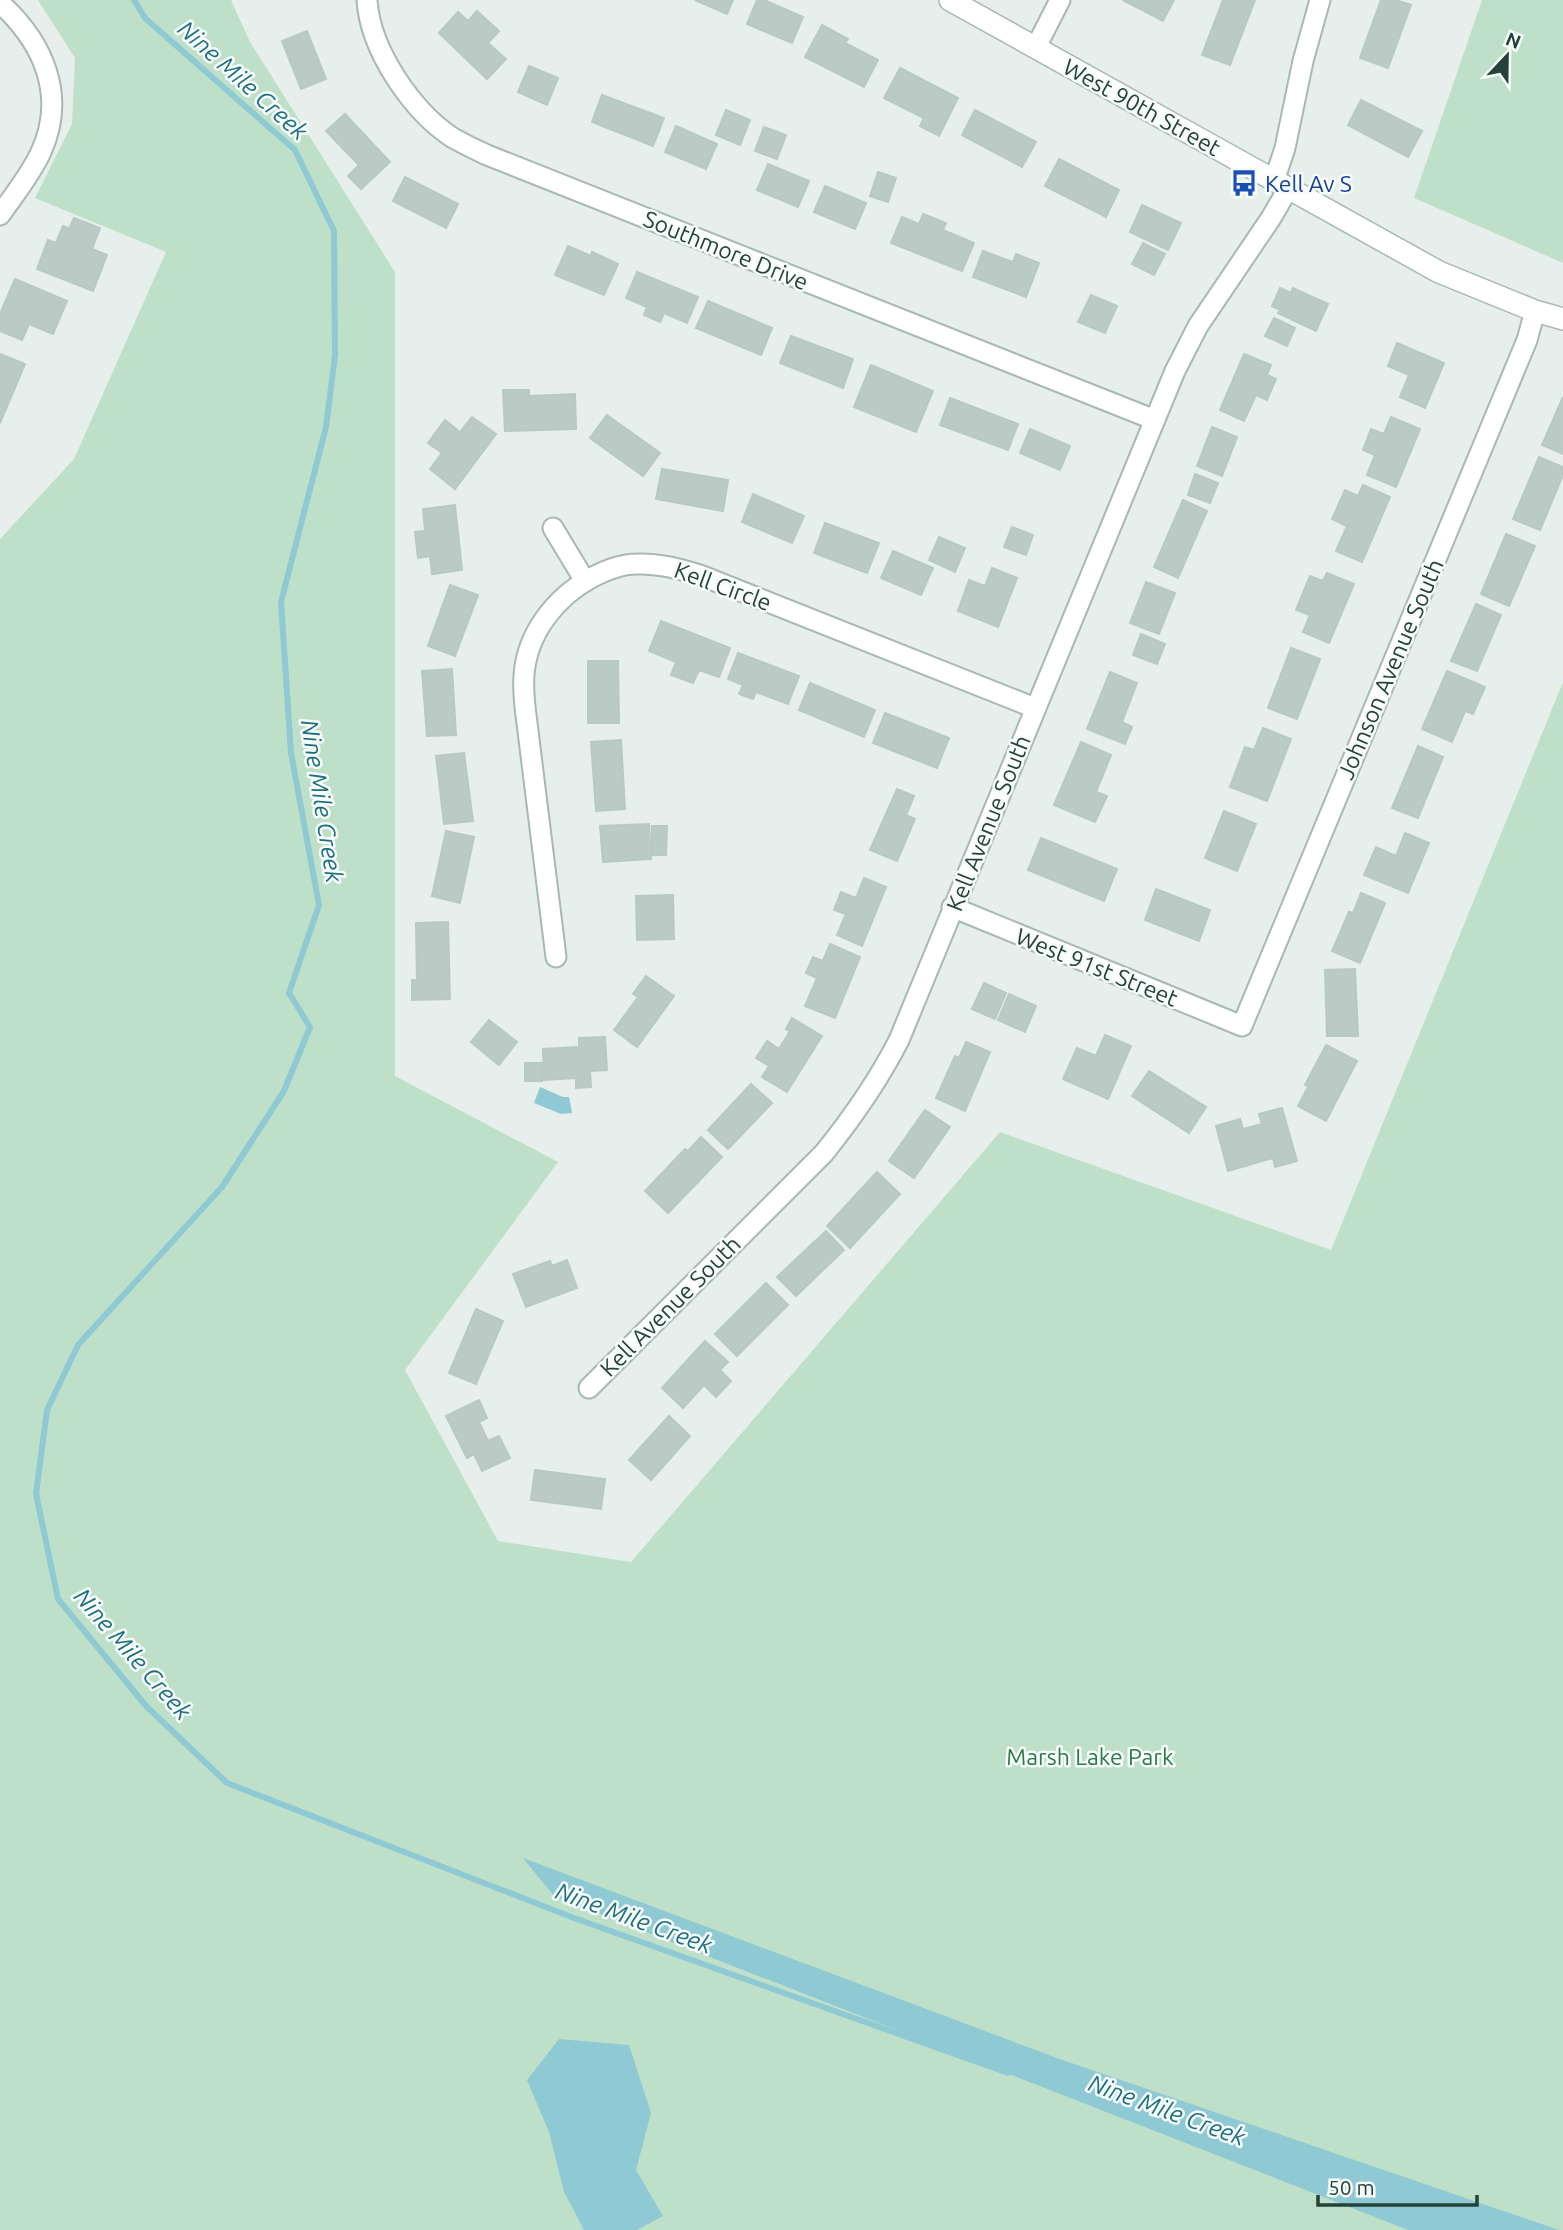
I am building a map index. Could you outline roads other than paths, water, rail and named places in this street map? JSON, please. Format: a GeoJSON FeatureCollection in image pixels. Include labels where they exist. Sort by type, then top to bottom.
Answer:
{"type":"FeatureCollection","features":[{"type":"Feature","properties":{"kind":"street","name":"Southmore Drive"},"geometry":{"type":"LineString","coordinates":[[367,0],[379,45],[397,80],[422,111],[453,137],[487,155],[1155,420]]}},
{"type":"Feature","properties":{"kind":"street","name":"West 90th Street"},"geometry":{"type":"LineString","coordinates":[[950,0],[1439,272],[1535,311],[1563,318]]}},
{"type":"Feature","properties":{"kind":"street"},"geometry":{"type":"LineString","coordinates":[[1036,47],[1060,0]]}},
{"type":"Feature","properties":{"kind":"street","name":"Kell Avenue South"},"geometry":{"type":"LineString","coordinates":[[589,1388],[824,1153],[853,1118],[878,1081],[899,1040],[1175,371],[1198,326],[1271,218],[1281,185],[1285,148],[1303,61],[1320,0]]}},
{"type":"Feature","properties":{"kind":"street"},"geometry":{"type":"LineString","coordinates":[[0,3],[21,23],[38,48],[49,78],[52,106],[48,136],[40,155],[0,215]]}},
{"type":"Feature","properties":{"kind":"street","name":"Johnson Avenue South"},"geometry":{"type":"LineString","coordinates":[[1242,1026],[1527,340],[1535,311]]}},
{"type":"Feature","properties":{"kind":"street"},"geometry":{"type":"LineString","coordinates":[[553,528],[585,581]]}},
{"type":"Feature","properties":{"kind":"street","name":"Kell Circle"},"geometry":{"type":"LineString","coordinates":[[556,957],[525,707],[524,673],[532,642],[548,612],[573,588],[602,572],[634,564],[678,568],[1035,708]]}},
{"type":"Feature","properties":{"kind":"street","name":"West 91st Street"},"geometry":{"type":"LineString","coordinates":[[953,907],[1242,1026]]}},
{"type":"Feature","properties":{"kind":"water"},"geometry":{"type":"Polygon","coordinates":[[[540,1087],[569,1097],[572,1113],[561,1114],[534,1103],[540,1087]]]}},
{"type":"Feature","properties":{"kind":"water"},"geometry":{"type":"Polygon","coordinates":[[[523,1858],[1057,2058],[1559,2230],[1408,2230],[554,1896],[523,1858]]]}},
{"type":"Feature","properties":{"kind":"water"},"geometry":{"type":"Polygon","coordinates":[[[559,2039],[629,2045],[651,2113],[636,2170],[663,2216],[637,2230],[584,2230],[564,2192],[549,2132],[527,2080],[559,2039]]]}},
{"type":"Feature","properties":{"kind":"waterway","name":"Nine Mile Creek"},"geometry":{"type":"LineString","coordinates":[[134,0],[145,18],[295,150],[334,231],[335,355],[326,427],[281,602],[291,753],[319,905],[289,993],[310,1027],[284,1091],[222,1187],[78,1345],[47,1410],[36,1494],[58,1599],[146,1706],[227,1783],[574,1918],[1008,2073]]}},
{"type":"Feature","properties":{"kind":"place","name":"Kell Av S"},"geometry":{"type":"Point","coordinates":[1244,183]}},
{"type":"Feature","properties":{"kind":"park label","name":"Marsh Lake Park"},"geometry":{"type":"Point","coordinates":[1090,1756]}}]}
